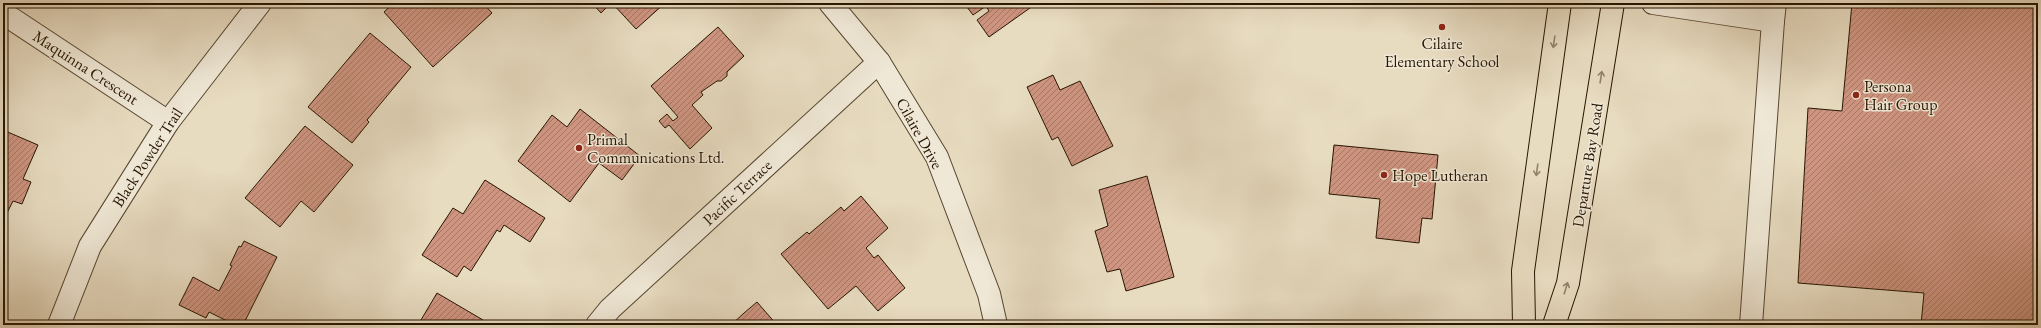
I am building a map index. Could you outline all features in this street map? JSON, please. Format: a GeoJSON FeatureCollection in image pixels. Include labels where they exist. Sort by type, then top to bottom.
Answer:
{"type":"FeatureCollection","features":[{"type":"Feature","properties":{"kind":"main road"},"geometry":{"type":"LineString","coordinates":[[1524,325],[1523,271],[1560,3]]}},
{"type":"Feature","properties":{"kind":"main road","name":"Departure Bay Road"},"geometry":{"type":"LineString","coordinates":[[1554,325],[1568,283],[1613,3]]}},
{"type":"Feature","properties":{"kind":"street","name":"Black Powder Trail"},"geometry":{"type":"LineString","coordinates":[[59,325],[90,246],[168,122],[260,3]]}},
{"type":"Feature","properties":{"kind":"street","name":"Cilaire Drive"},"geometry":{"type":"LineString","coordinates":[[830,3],[879,62],[937,157],[989,294],[996,325]]}},
{"type":"Feature","properties":{"kind":"street"},"geometry":{"type":"LineString","coordinates":[[1653,3],[1774,12],[1751,325]]}},
{"type":"Feature","properties":{"kind":"street","name":"Maquinna Crescent"},"geometry":{"type":"LineString","coordinates":[[3,13],[168,122]]}},
{"type":"Feature","properties":{"kind":"street","name":"Pacific Terrace"},"geometry":{"type":"LineString","coordinates":[[597,325],[610,309],[879,62]]}},
{"type":"Feature","properties":{"kind":"building"},"geometry":{"type":"Polygon","coordinates":[[[131,3],[144,3],[140,8],[131,3]]]}},
{"type":"Feature","properties":{"kind":"building"},"geometry":{"type":"Polygon","coordinates":[[[394,3],[483,3],[492,13],[433,67],[384,12],[394,3]]]}},
{"type":"Feature","properties":{"kind":"building"},"geometry":{"type":"Polygon","coordinates":[[[592,3],[611,3],[601,13],[592,3]]]}},
{"type":"Feature","properties":{"kind":"building"},"geometry":{"type":"Polygon","coordinates":[[[612,3],[665,3],[636,29],[612,3]]]}},
{"type":"Feature","properties":{"kind":"building"},"geometry":{"type":"Polygon","coordinates":[[[964,3],[1037,3],[989,37],[977,20],[989,11],[986,6],[973,15],[964,3]]]}},
{"type":"Feature","properties":{"kind":"building"},"geometry":{"type":"Polygon","coordinates":[[[1852,3],[2038,3],[2038,325],[1921,325],[1924,293],[1798,283],[1808,108],[1842,111],[1852,3]]]}},
{"type":"Feature","properties":{"kind":"building"},"geometry":{"type":"Polygon","coordinates":[[[718,27],[744,56],[727,72],[727,76],[701,92],[703,95],[692,105],[712,128],[690,149],[669,125],[665,128],[659,121],[667,114],[673,121],[678,117],[651,86],[718,27]]]}},
{"type":"Feature","properties":{"kind":"building"},"geometry":{"type":"Polygon","coordinates":[[[370,33],[411,67],[367,120],[369,122],[352,143],[308,107],[370,33]]]}},
{"type":"Feature","properties":{"kind":"building"},"geometry":{"type":"Polygon","coordinates":[[[1053,75],[1060,90],[1080,81],[1113,146],[1072,166],[1058,137],[1052,140],[1027,87],[1053,75]]]}},
{"type":"Feature","properties":{"kind":"building","name":"Primal Communications Ltd."},"geometry":{"type":"Polygon","coordinates":[[[580,109],[640,156],[622,180],[599,163],[570,202],[518,161],[552,115],[567,127],[580,109]]]}},
{"type":"Feature","properties":{"kind":"building"},"geometry":{"type":"Polygon","coordinates":[[[305,126],[353,165],[314,212],[301,201],[280,227],[245,198],[305,126]]]}},
{"type":"Feature","properties":{"kind":"building"},"geometry":{"type":"Polygon","coordinates":[[[3,130],[38,145],[23,179],[31,182],[22,204],[13,201],[6,215],[3,213],[3,130]]]}},
{"type":"Feature","properties":{"kind":"building","name":"Hope Lutheran"},"geometry":{"type":"Polygon","coordinates":[[[1334,145],[1438,155],[1432,219],[1422,218],[1419,243],[1376,238],[1380,199],[1329,194],[1334,145]]]}},
{"type":"Feature","properties":{"kind":"building"},"geometry":{"type":"Polygon","coordinates":[[[1147,176],[1174,277],[1126,291],[1120,269],[1107,272],[1095,231],[1108,226],[1099,190],[1147,176]]]}},
{"type":"Feature","properties":{"kind":"building"},"geometry":{"type":"Polygon","coordinates":[[[485,180],[545,218],[530,242],[504,225],[500,232],[497,230],[471,271],[464,266],[457,277],[422,255],[453,208],[463,214],[485,180]]]}},
{"type":"Feature","properties":{"kind":"building"},"geometry":{"type":"Polygon","coordinates":[[[861,196],[888,228],[866,248],[874,258],[878,255],[905,288],[878,311],[856,286],[828,309],[781,254],[807,232],[809,234],[841,207],[844,211],[861,196]]]}},
{"type":"Feature","properties":{"kind":"building"},"geometry":{"type":"Polygon","coordinates":[[[244,241],[277,257],[243,325],[235,325],[209,312],[206,318],[179,305],[193,277],[219,291],[232,266],[230,265],[239,246],[241,247],[244,241]]]}},
{"type":"Feature","properties":{"kind":"building"},"geometry":{"type":"Polygon","coordinates":[[[437,293],[483,320],[480,325],[418,325],[437,293]]]}},
{"type":"Feature","properties":{"kind":"building"},"geometry":{"type":"Polygon","coordinates":[[[757,302],[777,325],[731,325],[744,313],[757,302]]]}},
{"type":"Feature","properties":{"kind":"place","name":"Cilaire Elementary School"},"geometry":{"type":"Point","coordinates":[1442,27]}},
{"type":"Feature","properties":{"kind":"place","name":"Persona Hair Group"},"geometry":{"type":"Point","coordinates":[1856,95]}},
{"type":"Feature","properties":{"kind":"place","name":"Primal Communications Ltd."},"geometry":{"type":"Point","coordinates":[579,148]}},
{"type":"Feature","properties":{"kind":"place","name":"Hope Lutheran"},"geometry":{"type":"Point","coordinates":[1384,175]}}]}
